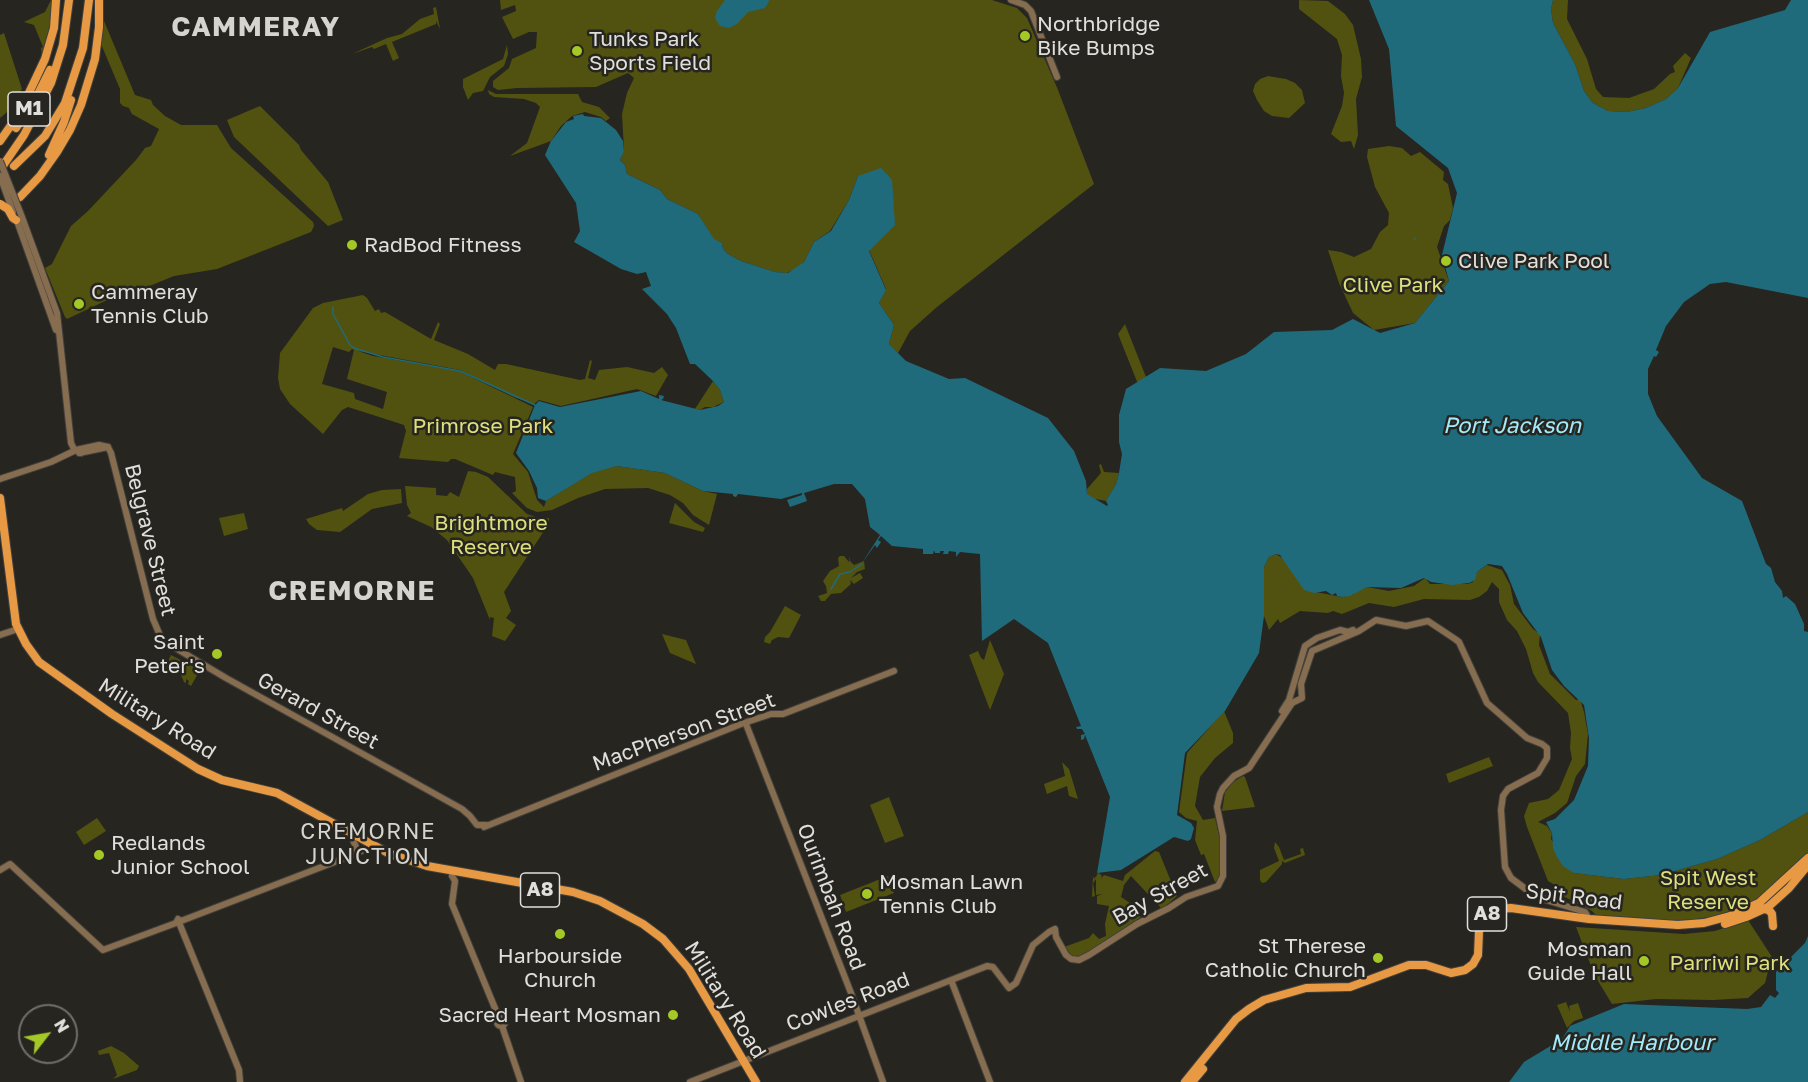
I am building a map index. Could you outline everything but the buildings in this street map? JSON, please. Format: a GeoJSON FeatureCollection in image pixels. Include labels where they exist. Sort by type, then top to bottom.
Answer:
{"type":"FeatureCollection","features":[{"type":"Feature","properties":{"kind":"highway"},"geometry":{"type":"LineString","coordinates":[[0,141],[19,114],[45,59],[54,27],[56,0]]}},
{"type":"Feature","properties":{"kind":"highway","name":"M1"},"geometry":{"type":"LineString","coordinates":[[1,171],[24,135],[51,83],[63,45],[69,0]]}},
{"type":"Feature","properties":{"kind":"highway","name":"M1"},"geometry":{"type":"LineString","coordinates":[[8,159],[31,151],[58,116],[73,83],[85,40],[89,0]]}},
{"type":"Feature","properties":{"kind":"highway"},"geometry":{"type":"LineString","coordinates":[[73,83],[75,88],[54,145],[21,192],[40,176],[74,122],[89,82],[97,45],[99,0]]}},
{"type":"Feature","properties":{"kind":"highway","name":"M1"},"geometry":{"type":"LineString","coordinates":[[0,146],[36,98],[64,30]]}},
{"type":"Feature","properties":{"kind":"highway"},"geometry":{"type":"LineString","coordinates":[[1,171],[31,151]]}},
{"type":"Feature","properties":{"kind":"highway"},"geometry":{"type":"LineString","coordinates":[[2,210],[8,209],[18,219]]}},
{"type":"Feature","properties":{"kind":"highway","name":"Military Road"},"geometry":{"type":"LineString","coordinates":[[0,498],[15,630],[39,662],[112,714],[191,765],[222,780],[284,796],[406,866],[569,896],[595,904],[645,931],[657,940],[685,972],[756,1082]]}},
{"type":"Feature","properties":{"kind":"highway","name":"Military Road"},"geometry":{"type":"LineString","coordinates":[[0,530],[15,630],[25,653],[39,669],[200,775],[223,784],[279,799],[353,840],[369,846]]}},
{"type":"Feature","properties":{"kind":"highway","name":"Spit Road"},"geometry":{"type":"LineString","coordinates":[[1185,1082],[1236,1019],[1264,1000],[1305,988],[1350,987],[1409,965],[1426,965],[1451,973],[1465,970],[1473,964],[1478,955],[1479,931],[1483,920],[1490,912],[1500,908],[1589,919],[1683,925],[1725,918],[1752,907],[1766,898],[1808,858]]}},
{"type":"Feature","properties":{"kind":"highway","name":"Spit Road"},"geometry":{"type":"LineString","coordinates":[[1192,1082],[1243,1020],[1270,1003],[1307,992],[1334,993],[1356,990],[1410,970],[1422,970],[1455,978],[1467,975],[1481,962],[1484,953],[1486,924],[1498,914],[1513,913],[1596,925],[1678,929],[1709,927],[1737,920],[1764,909],[1778,899],[1808,865]]}},
{"type":"Feature","properties":{"kind":"highway"},"geometry":{"type":"LineString","coordinates":[[1764,909],[1769,910],[1772,914],[1773,926]]}},
{"type":"Feature","properties":{"kind":"highway","name":"Military Road"},"geometry":{"type":"LineString","coordinates":[[741,1062],[751,1082]]}},
{"type":"Feature","properties":{"kind":"street"},"geometry":{"type":"LineString","coordinates":[[1011,0],[1025,5],[1031,11],[1057,77]]}},
{"type":"Feature","properties":{"kind":"street"},"geometry":{"type":"LineString","coordinates":[[1,171],[6,183],[2,191],[18,219]]}},
{"type":"Feature","properties":{"kind":"street"},"geometry":{"type":"LineString","coordinates":[[1,171],[30,250],[56,310],[70,423],[75,443],[80,450]]}},
{"type":"Feature","properties":{"kind":"street"},"geometry":{"type":"LineString","coordinates":[[30,250],[59,339]]}},
{"type":"Feature","properties":{"kind":"street"},"geometry":{"type":"LineString","coordinates":[[45,298],[58,322]]}},
{"type":"Feature","properties":{"kind":"street"},"geometry":{"type":"LineString","coordinates":[[0,479],[80,450],[99,445],[108,447]]}},
{"type":"Feature","properties":{"kind":"street"},"geometry":{"type":"LineString","coordinates":[[100,450],[108,447]]}},
{"type":"Feature","properties":{"kind":"street","name":"Belgrave Street"},"geometry":{"type":"LineString","coordinates":[[108,447],[154,625],[162,640]]}},
{"type":"Feature","properties":{"kind":"street"},"geometry":{"type":"LineString","coordinates":[[80,450],[107,452],[115,473]]}},
{"type":"Feature","properties":{"kind":"street","name":"Bay Street"},"geometry":{"type":"LineString","coordinates":[[1245,770],[1289,700],[1305,646],[1317,638],[1340,630],[1348,632],[1357,629],[1378,616],[1406,622],[1431,618],[1454,635]]}},
{"type":"Feature","properties":{"kind":"street","name":"Bay Street"},"geometry":{"type":"LineString","coordinates":[[1009,988],[1016,983],[1033,945],[1055,929],[1058,941],[1066,955],[1071,959],[1079,960],[1186,897],[1218,886],[1223,876],[1223,836],[1217,807],[1220,794],[1230,779],[1249,768],[1292,703],[1302,698],[1301,684],[1310,654],[1315,649],[1359,632],[1376,620],[1406,626],[1428,621],[1454,635]]}},
{"type":"Feature","properties":{"kind":"street"},"geometry":{"type":"LineString","coordinates":[[0,635],[15,630]]}},
{"type":"Feature","properties":{"kind":"street"},"geometry":{"type":"LineString","coordinates":[[1454,635],[1487,703],[1531,741],[1545,746],[1548,752],[1538,773],[1508,789],[1503,796],[1501,810],[1506,871],[1527,891],[1546,900],[1585,912],[1589,919]]}},
{"type":"Feature","properties":{"kind":"street","name":"Gerard Street"},"geometry":{"type":"LineString","coordinates":[[162,640],[466,812],[477,825],[486,825]]}},
{"type":"Feature","properties":{"kind":"street","name":"MacPherson Street"},"geometry":{"type":"LineString","coordinates":[[486,825],[721,732],[771,714],[783,714],[894,671]]}},
{"type":"Feature","properties":{"kind":"street","name":"Ourimbah Road"},"geometry":{"type":"LineString","coordinates":[[746,724],[883,1082]]}},
{"type":"Feature","properties":{"kind":"street","name":"Gerard Street"},"geometry":{"type":"LineString","coordinates":[[458,808],[475,828],[486,825]]}},
{"type":"Feature","properties":{"kind":"street"},"geometry":{"type":"LineString","coordinates":[[466,812],[474,810]]}},
{"type":"Feature","properties":{"kind":"street"},"geometry":{"type":"LineString","coordinates":[[353,840],[356,846],[355,854]]}},
{"type":"Feature","properties":{"kind":"street"},"geometry":{"type":"LineString","coordinates":[[0,870],[10,864],[103,950],[179,923],[355,854],[369,846]]}},
{"type":"Feature","properties":{"kind":"street"},"geometry":{"type":"LineString","coordinates":[[456,875],[451,901],[499,1018],[504,1021],[502,1026],[521,1082]]}},
{"type":"Feature","properties":{"kind":"street"},"geometry":{"type":"LineString","coordinates":[[179,923],[239,1070],[238,1082]]}},
{"type":"Feature","properties":{"kind":"street","name":"Cowles Road"},"geometry":{"type":"LineString","coordinates":[[690,1082],[990,965],[1009,988]]}},
{"type":"Feature","properties":{"kind":"street"},"geometry":{"type":"LineString","coordinates":[[951,980],[990,1082]]}},
{"type":"Feature","properties":{"kind":"green space"},"geometry":{"type":"Polygon","coordinates":[[[53,0],[50,31],[42,55],[41,48],[43,47],[34,25],[24,22],[45,12],[53,0]]]}},
{"type":"Feature","properties":{"kind":"green space"},"geometry":{"type":"Polygon","coordinates":[[[500,0],[992,0],[1017,8],[1027,18],[1094,184],[937,307],[910,331],[898,353],[889,344],[894,325],[879,303],[886,289],[869,250],[858,176],[849,200],[830,231],[814,242],[804,262],[797,268],[787,273],[775,272],[741,261],[728,254],[723,249],[722,243],[714,240],[698,214],[667,199],[660,190],[627,174],[625,165],[620,160],[624,150],[622,114],[627,93],[634,78],[628,73],[596,87],[498,90],[493,87],[493,81],[509,68],[512,59],[536,48],[537,32],[529,32],[513,39],[502,17],[516,11],[515,5],[501,10],[500,0]]]}},
{"type":"Feature","properties":{"kind":"green space"},"geometry":{"type":"Polygon","coordinates":[[[1299,0],[1328,1],[1345,14],[1353,25],[1361,59],[1362,77],[1356,99],[1358,135],[1354,149],[1351,141],[1341,142],[1331,134],[1342,106],[1344,93],[1341,76],[1342,55],[1337,39],[1299,9],[1299,0]]]}},
{"type":"Feature","properties":{"kind":"green space"},"geometry":{"type":"Polygon","coordinates":[[[1553,0],[1568,0],[1567,19],[1587,59],[1596,89],[1603,97],[1629,98],[1654,89],[1675,72],[1673,66],[1685,53],[1691,58],[1678,88],[1666,99],[1646,108],[1627,112],[1608,111],[1593,103],[1584,91],[1575,64],[1553,23],[1551,9],[1553,0]]]}},
{"type":"Feature","properties":{"kind":"green space"},"geometry":{"type":"Polygon","coordinates":[[[436,7],[440,29],[436,21],[436,24],[392,42],[399,58],[393,61],[386,44],[352,54],[387,38],[402,34],[420,19],[434,14],[433,8],[436,7]]]}},
{"type":"Feature","properties":{"kind":"green space"},"geometry":{"type":"Polygon","coordinates":[[[104,21],[135,95],[151,100],[165,116],[181,125],[217,125],[231,148],[313,222],[314,226],[311,232],[217,269],[174,276],[125,296],[120,294],[67,319],[45,268],[52,264],[71,226],[88,211],[145,148],[151,146],[159,129],[132,114],[129,108],[120,103],[120,89],[101,44],[104,21]]]}},
{"type":"Feature","properties":{"kind":"green space"},"geometry":{"type":"Polygon","coordinates":[[[4,33],[22,89],[0,118],[0,35],[4,33]]]}},
{"type":"Feature","properties":{"kind":"green space"},"geometry":{"type":"Polygon","coordinates":[[[507,45],[508,54],[504,66],[490,77],[483,91],[473,93],[468,100],[463,87],[463,79],[503,59],[507,45]]]}},
{"type":"Feature","properties":{"kind":"green space"},"geometry":{"type":"Polygon","coordinates":[[[1268,76],[1286,79],[1295,83],[1302,90],[1305,103],[1289,118],[1272,116],[1264,111],[1257,100],[1253,91],[1255,84],[1268,76]]]}},
{"type":"Feature","properties":{"kind":"green space"},"geometry":{"type":"Polygon","coordinates":[[[488,90],[496,94],[578,94],[582,102],[599,107],[610,118],[606,121],[585,112],[572,116],[561,126],[551,141],[510,156],[527,143],[540,107],[524,99],[494,97],[489,94],[488,90]]]}},
{"type":"Feature","properties":{"kind":"green space"},"geometry":{"type":"Polygon","coordinates":[[[260,106],[299,145],[328,182],[343,220],[328,226],[234,137],[227,120],[260,106]]]}},
{"type":"Feature","properties":{"kind":"green space","name":"Clive Park"},"geometry":{"type":"Polygon","coordinates":[[[1389,146],[1402,148],[1411,156],[1420,152],[1444,172],[1443,180],[1448,184],[1453,208],[1437,247],[1449,281],[1415,323],[1374,330],[1353,313],[1339,283],[1328,250],[1354,257],[1371,249],[1380,232],[1388,225],[1389,213],[1375,187],[1367,157],[1368,149],[1389,146]]]}},
{"type":"Feature","properties":{"kind":"green space","name":"Primrose Park"},"geometry":{"type":"Polygon","coordinates":[[[363,295],[375,311],[379,309],[381,313],[385,312],[431,339],[438,322],[440,324],[434,340],[468,354],[495,370],[498,364],[506,364],[580,380],[585,379],[590,360],[592,361],[588,378],[595,380],[599,370],[627,367],[654,373],[662,367],[668,375],[656,396],[637,389],[561,406],[539,400],[534,404],[514,397],[460,370],[358,351],[373,356],[459,371],[533,407],[513,454],[528,472],[537,500],[544,507],[546,501],[593,472],[617,466],[665,473],[703,491],[717,494],[709,525],[693,515],[683,503],[670,495],[648,488],[605,489],[552,510],[537,512],[527,508],[512,493],[516,491],[515,477],[495,472],[493,475],[455,459],[448,462],[399,458],[406,431],[404,425],[348,407],[342,410],[323,434],[290,404],[280,389],[278,378],[280,353],[313,308],[323,303],[363,295]],[[333,347],[322,384],[354,393],[355,399],[383,409],[387,392],[347,379],[354,350],[349,352],[333,347]]]}},
{"type":"Feature","properties":{"kind":"green space"},"geometry":{"type":"Polygon","coordinates":[[[1125,324],[1146,377],[1138,384],[1118,334],[1125,324]]]}},
{"type":"Feature","properties":{"kind":"green space"},"geometry":{"type":"Polygon","coordinates":[[[713,381],[720,390],[724,402],[713,407],[695,409],[713,381]]]}},
{"type":"Feature","properties":{"kind":"green space"},"geometry":{"type":"Polygon","coordinates":[[[1101,464],[1104,472],[1119,473],[1116,484],[1106,501],[1090,498],[1087,494],[1087,489],[1101,473],[1099,465],[1101,464]]]}},
{"type":"Feature","properties":{"kind":"green space","name":"Brightmore Reserve"},"geometry":{"type":"Polygon","coordinates":[[[468,471],[488,477],[527,514],[549,518],[549,523],[504,592],[511,611],[506,618],[516,625],[505,641],[492,636],[494,618],[490,617],[490,620],[473,578],[447,540],[431,527],[407,516],[411,513],[407,505],[405,486],[436,488],[436,495],[447,496],[450,492],[459,497],[468,471]]]}},
{"type":"Feature","properties":{"kind":"green space","name":"Brightmore Reserve"},"geometry":{"type":"Polygon","coordinates":[[[401,489],[402,503],[372,509],[340,532],[317,530],[306,519],[342,508],[343,511],[368,494],[382,490],[401,489]]]}},
{"type":"Feature","properties":{"kind":"green space"},"geometry":{"type":"Polygon","coordinates":[[[675,503],[694,522],[705,528],[703,532],[669,523],[675,503]]]}},
{"type":"Feature","properties":{"kind":"green space"},"geometry":{"type":"Polygon","coordinates":[[[244,513],[248,529],[224,536],[219,518],[244,513]]]}},
{"type":"Feature","properties":{"kind":"green space","name":"Spit West Reserve"},"geometry":{"type":"Polygon","coordinates":[[[1276,554],[1284,559],[1305,590],[1342,597],[1367,587],[1389,591],[1414,586],[1425,578],[1430,584],[1468,584],[1473,582],[1477,572],[1487,565],[1502,570],[1510,585],[1514,604],[1533,629],[1540,634],[1539,645],[1550,674],[1576,700],[1580,699],[1584,712],[1588,734],[1585,764],[1576,776],[1567,803],[1538,822],[1547,826],[1552,833],[1551,839],[1574,873],[1624,879],[1661,875],[1717,859],[1760,840],[1808,812],[1808,854],[1754,901],[1717,916],[1682,921],[1597,916],[1563,896],[1560,888],[1548,881],[1527,827],[1524,816],[1529,803],[1548,799],[1559,790],[1572,759],[1571,733],[1568,713],[1538,682],[1533,673],[1526,649],[1517,631],[1507,620],[1499,602],[1499,589],[1492,582],[1487,591],[1470,600],[1424,599],[1394,607],[1369,603],[1342,614],[1333,611],[1328,613],[1300,611],[1280,623],[1278,619],[1269,630],[1264,616],[1264,567],[1269,557],[1276,554]]]}},
{"type":"Feature","properties":{"kind":"green space"},"geometry":{"type":"Polygon","coordinates":[[[840,556],[844,556],[849,562],[850,556],[850,561],[854,565],[864,561],[865,569],[857,572],[851,578],[860,573],[863,578],[854,584],[850,580],[851,584],[841,593],[831,594],[825,601],[821,601],[818,596],[827,593],[823,581],[830,571],[839,566],[840,556]]]}},
{"type":"Feature","properties":{"kind":"green space"},"geometry":{"type":"Polygon","coordinates":[[[785,606],[801,615],[789,638],[778,637],[770,644],[764,642],[765,637],[785,606]]]}},
{"type":"Feature","properties":{"kind":"green space"},"geometry":{"type":"Polygon","coordinates":[[[662,634],[686,640],[696,664],[670,653],[662,634]]]}},
{"type":"Feature","properties":{"kind":"green space"},"geometry":{"type":"Polygon","coordinates":[[[990,640],[1004,674],[990,710],[969,655],[978,651],[984,660],[990,640]]]}},
{"type":"Feature","properties":{"kind":"green space"},"geometry":{"type":"Polygon","coordinates":[[[171,655],[200,670],[191,686],[186,679],[186,683],[184,682],[180,673],[164,670],[171,655]]]}},
{"type":"Feature","properties":{"kind":"green space"},"geometry":{"type":"Polygon","coordinates":[[[1224,711],[1233,733],[1233,743],[1215,758],[1200,777],[1195,806],[1203,820],[1215,818],[1220,840],[1220,877],[1215,882],[1204,854],[1201,855],[1195,840],[1197,821],[1186,818],[1179,812],[1187,753],[1224,711]]]}},
{"type":"Feature","properties":{"kind":"green space"},"geometry":{"type":"Polygon","coordinates":[[[1489,757],[1493,766],[1449,783],[1446,774],[1489,757]]]}},
{"type":"Feature","properties":{"kind":"green space"},"geometry":{"type":"Polygon","coordinates":[[[1062,762],[1069,769],[1078,799],[1069,796],[1067,786],[1047,794],[1044,784],[1065,776],[1062,762]]]}},
{"type":"Feature","properties":{"kind":"green space"},"geometry":{"type":"Polygon","coordinates":[[[1243,776],[1255,807],[1222,811],[1225,792],[1233,782],[1243,776]]]}},
{"type":"Feature","properties":{"kind":"green space"},"geometry":{"type":"Polygon","coordinates":[[[889,797],[904,836],[885,843],[870,805],[889,797]]]}},
{"type":"Feature","properties":{"kind":"green space"},"geometry":{"type":"Polygon","coordinates":[[[97,818],[106,831],[84,845],[76,832],[97,818]]]}},
{"type":"Feature","properties":{"kind":"green space"},"geometry":{"type":"Polygon","coordinates":[[[1275,842],[1284,860],[1301,854],[1300,849],[1303,848],[1305,855],[1285,863],[1282,861],[1282,864],[1266,882],[1262,883],[1260,870],[1279,861],[1274,848],[1275,842]]]}},
{"type":"Feature","properties":{"kind":"green space"},"geometry":{"type":"Polygon","coordinates":[[[1155,851],[1159,852],[1177,896],[1161,908],[1131,876],[1124,885],[1121,897],[1136,907],[1133,911],[1141,917],[1079,958],[1070,955],[1064,947],[1089,938],[1093,933],[1099,939],[1106,936],[1105,924],[1109,906],[1097,904],[1097,896],[1102,894],[1096,895],[1096,879],[1093,883],[1095,896],[1092,897],[1093,876],[1094,879],[1099,873],[1102,876],[1101,879],[1104,875],[1123,881],[1125,875],[1155,851]]]}},
{"type":"Feature","properties":{"kind":"green space","name":"Mosman Lawn Tennis Club"},"geometry":{"type":"Polygon","coordinates":[[[888,876],[894,893],[846,912],[840,895],[888,876]]]}},
{"type":"Feature","properties":{"kind":"green space","name":"Parriwi Park"},"geometry":{"type":"Polygon","coordinates":[[[1748,920],[1772,957],[1765,983],[1748,998],[1713,1000],[1656,999],[1612,1004],[1595,976],[1576,927],[1684,934],[1715,931],[1748,920]]]}},
{"type":"Feature","properties":{"kind":"green space"},"geometry":{"type":"Polygon","coordinates":[[[1566,1002],[1570,1012],[1569,1006],[1578,1003],[1583,1018],[1574,1021],[1567,1028],[1557,1005],[1566,1002]]]}},
{"type":"Feature","properties":{"kind":"green space"},"geometry":{"type":"Polygon","coordinates":[[[111,1046],[124,1053],[139,1066],[137,1070],[113,1079],[117,1075],[109,1053],[99,1055],[98,1051],[111,1046]]]}},
{"type":"Feature","properties":{"kind":"water"},"geometry":{"type":"Polygon","coordinates":[[[725,0],[769,1],[765,8],[748,12],[737,24],[729,28],[720,26],[715,18],[725,0]]]}},
{"type":"Feature","properties":{"kind":"water","name":"Port Jackson"},"geometry":{"type":"Polygon","coordinates":[[[1369,0],[1553,0],[1551,9],[1553,23],[1575,64],[1584,91],[1593,103],[1608,111],[1627,112],[1646,108],[1666,99],[1678,88],[1710,32],[1785,10],[1791,0],[1808,0],[1808,298],[1726,282],[1710,284],[1684,302],[1666,326],[1656,350],[1659,352],[1656,357],[1654,356],[1648,369],[1648,394],[1657,416],[1702,478],[1742,501],[1766,564],[1771,568],[1783,598],[1786,596],[1795,604],[1804,624],[1804,631],[1808,632],[1808,812],[1760,840],[1717,859],[1661,875],[1624,879],[1574,873],[1563,866],[1557,857],[1553,848],[1552,833],[1546,822],[1555,819],[1574,800],[1588,766],[1589,738],[1584,705],[1564,686],[1552,670],[1541,637],[1523,613],[1502,566],[1488,564],[1477,572],[1475,580],[1469,583],[1452,585],[1431,582],[1424,578],[1401,588],[1367,587],[1350,596],[1342,597],[1326,591],[1314,593],[1304,590],[1280,555],[1276,554],[1269,557],[1264,567],[1264,616],[1259,653],[1225,711],[1185,753],[1177,815],[1191,823],[1194,828],[1191,839],[1188,841],[1174,837],[1121,870],[1097,873],[1110,797],[1085,735],[1081,740],[1081,735],[1085,734],[1082,729],[1076,727],[1081,726],[1048,643],[1014,619],[982,641],[980,554],[960,552],[956,557],[956,552],[949,551],[948,554],[943,554],[944,551],[935,553],[934,550],[933,554],[923,554],[923,549],[892,546],[881,536],[878,540],[881,542],[877,548],[875,545],[862,563],[880,535],[870,527],[865,499],[852,484],[834,484],[804,493],[807,501],[790,507],[787,500],[802,495],[802,493],[781,499],[738,494],[736,497],[733,494],[703,491],[665,473],[617,466],[592,473],[546,501],[538,498],[537,488],[529,471],[516,453],[535,405],[539,401],[560,407],[641,391],[659,399],[659,395],[664,396],[661,400],[700,410],[718,406],[724,402],[720,390],[713,381],[695,364],[690,364],[676,328],[667,314],[642,289],[651,286],[646,272],[637,274],[621,269],[574,242],[580,231],[576,203],[545,155],[551,141],[566,122],[574,119],[573,116],[583,114],[601,118],[616,130],[623,141],[624,151],[620,160],[625,165],[627,174],[660,190],[667,199],[698,214],[714,239],[722,243],[723,249],[728,254],[741,261],[775,272],[788,273],[804,262],[814,242],[831,231],[849,200],[858,176],[881,168],[892,180],[895,225],[869,251],[886,290],[879,303],[894,325],[889,344],[906,361],[949,379],[965,378],[1048,418],[1074,451],[1086,481],[1087,494],[1107,506],[1106,501],[1116,484],[1119,473],[1122,454],[1119,442],[1119,415],[1126,389],[1160,368],[1206,371],[1246,354],[1274,332],[1332,330],[1353,319],[1380,333],[1415,323],[1449,281],[1442,255],[1457,193],[1448,168],[1396,126],[1389,49],[1369,0]]]}},
{"type":"Feature","properties":{"kind":"water","name":"Middle Harbour"},"geometry":{"type":"Polygon","coordinates":[[[1808,936],[1808,1082],[1509,1082],[1524,1062],[1562,1039],[1570,1026],[1624,1004],[1747,1009],[1761,1007],[1770,995],[1775,998],[1779,993],[1776,990],[1776,972],[1805,943],[1808,936]]]}},
{"type":"Feature","properties":{"kind":"waterway"},"geometry":{"type":"LineString","coordinates":[[333,307],[333,314],[350,345],[354,348],[383,357],[460,371],[535,405]]}},
{"type":"Feature","properties":{"kind":"waterway"},"geometry":{"type":"LineString","coordinates":[[831,589],[840,574],[850,572],[862,564]]}},
{"type":"Feature","properties":{"kind":"place","name":"Northbridge Bike Bumps"},"geometry":{"type":"Point","coordinates":[1025,36]}},
{"type":"Feature","properties":{"kind":"place","name":"Tunks Park Sports Field"},"geometry":{"type":"Point","coordinates":[577,51]}},
{"type":"Feature","properties":{"kind":"place","name":"RadBod Fitness"},"geometry":{"type":"Point","coordinates":[352,245]}},
{"type":"Feature","properties":{"kind":"place","name":"Clive Park Pool"},"geometry":{"type":"Point","coordinates":[1446,261]}},
{"type":"Feature","properties":{"kind":"place","name":"Cammeray Tennis Club"},"geometry":{"type":"Point","coordinates":[79,304]}},
{"type":"Feature","properties":{"kind":"place","name":"Saint Peter's"},"geometry":{"type":"Point","coordinates":[217,654]}},
{"type":"Feature","properties":{"kind":"place","name":"Redlands Junior School"},"geometry":{"type":"Point","coordinates":[99,855]}},
{"type":"Feature","properties":{"kind":"place","name":"Mosman Lawn Tennis Club"},"geometry":{"type":"Point","coordinates":[867,894]}},
{"type":"Feature","properties":{"kind":"place","name":"Harbourside Church"},"geometry":{"type":"Point","coordinates":[560,934]}},
{"type":"Feature","properties":{"kind":"place","name":"St Therese Catholic Church"},"geometry":{"type":"Point","coordinates":[1378,958]}},
{"type":"Feature","properties":{"kind":"place","name":"Mosman Guide Hall"},"geometry":{"type":"Point","coordinates":[1644,961]}},
{"type":"Feature","properties":{"kind":"place","name":"Sacred Heart Mosman"},"geometry":{"type":"Point","coordinates":[673,1015]}},
{"type":"Feature","properties":{"kind":"district","name":"CAMMERAY"},"geometry":{"type":"Point","coordinates":[256,27]}},
{"type":"Feature","properties":{"kind":"district","name":"CREMORNE"},"geometry":{"type":"Point","coordinates":[352,591]}},
{"type":"Feature","properties":{"kind":"district","name":"CREMORNE JUNCTION"},"geometry":{"type":"Point","coordinates":[368,844]}}]}
